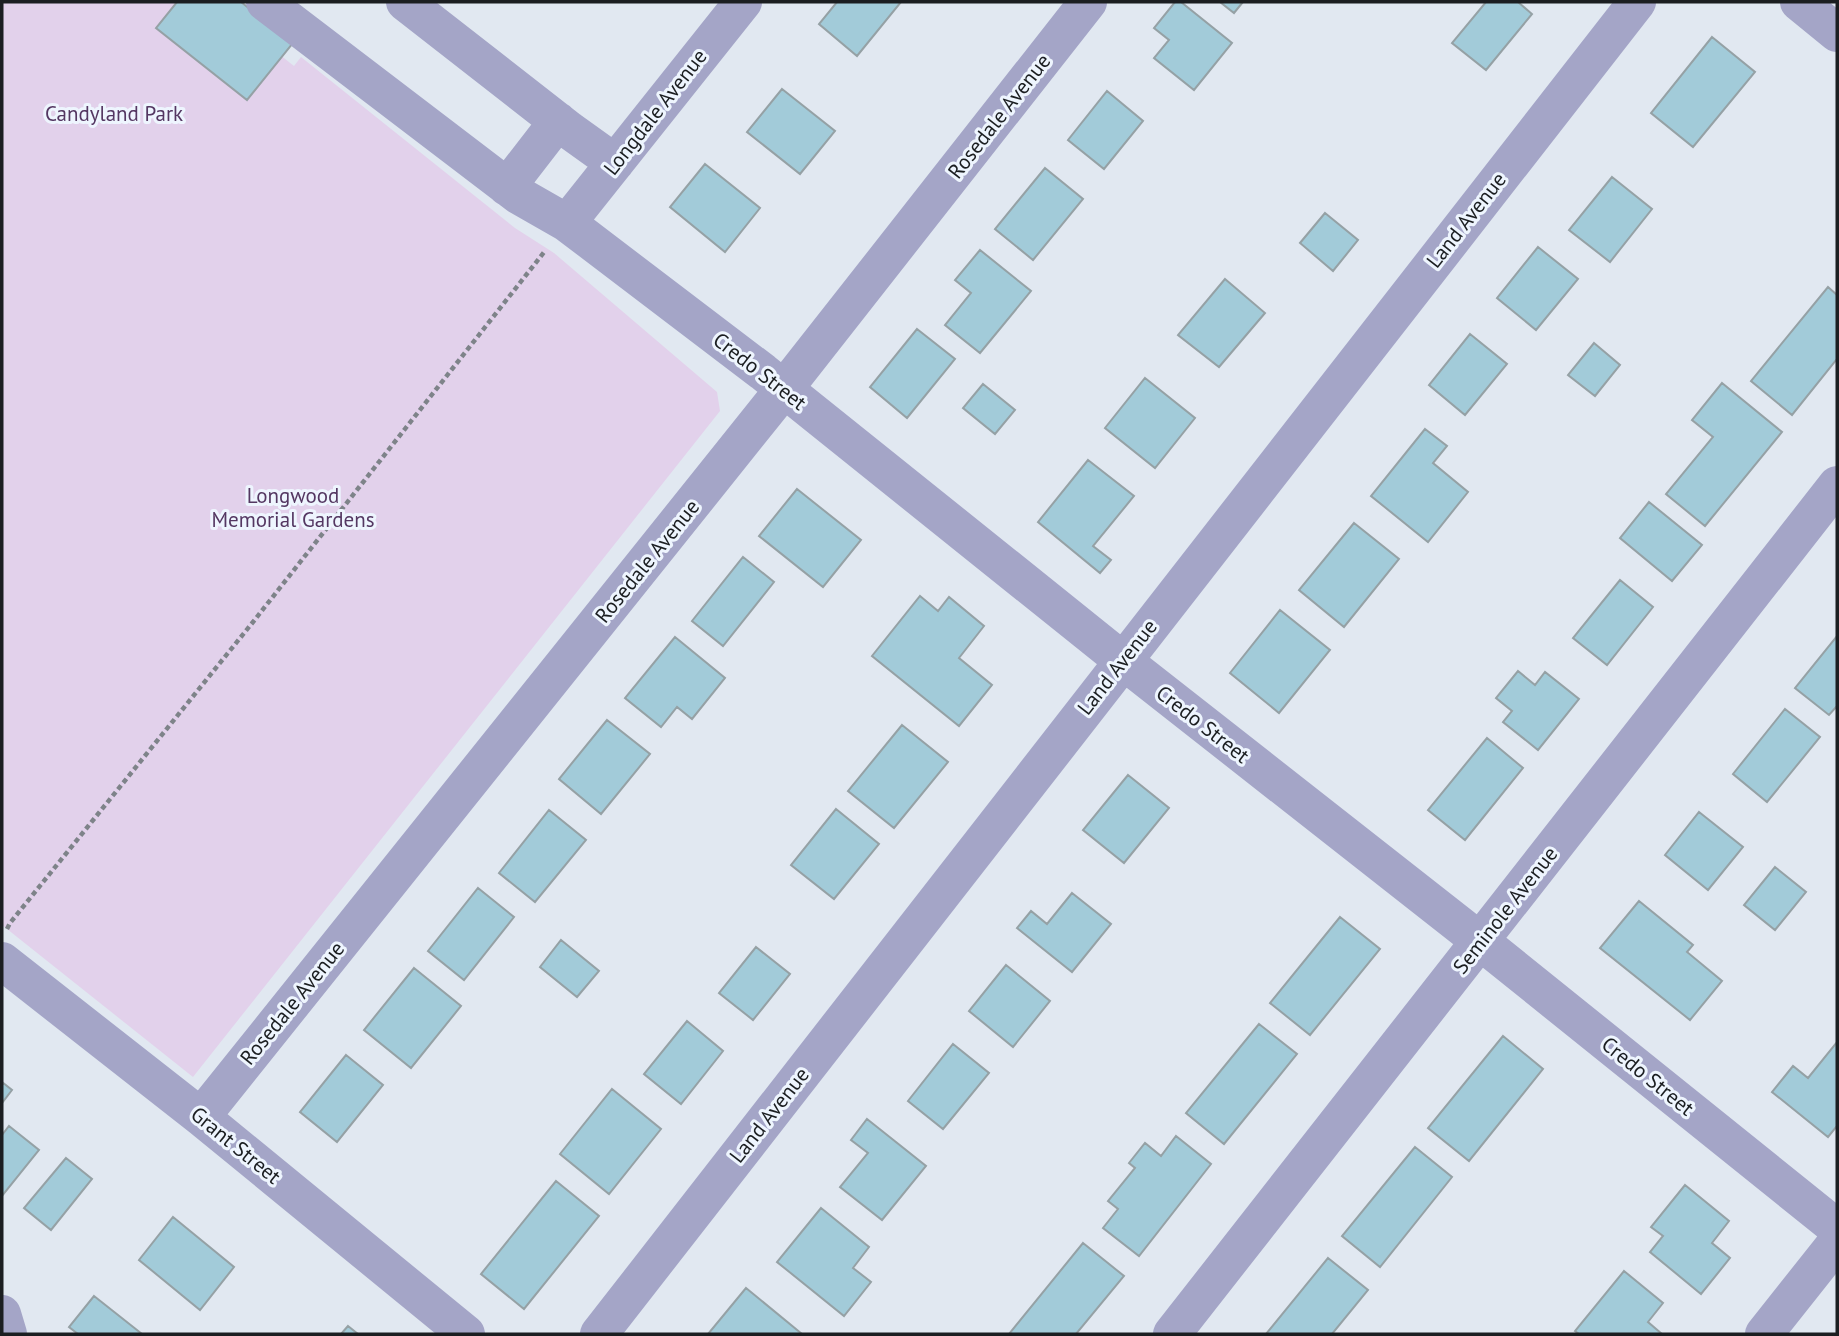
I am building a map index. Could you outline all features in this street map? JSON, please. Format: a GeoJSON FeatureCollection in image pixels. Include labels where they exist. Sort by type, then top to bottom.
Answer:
{"type":"FeatureCollection","features":[{"type":"Feature","properties":{"kind":"street","name":"Credo Street"},"geometry":{"type":"LineString","coordinates":[[265,2],[507,187],[567,222],[784,389],[1837,1228]]}},
{"type":"Feature","properties":{"kind":"street"},"geometry":{"type":"LineString","coordinates":[[405,2],[615,163]]}},
{"type":"Feature","properties":{"kind":"street","name":"Longdale Avenue"},"geometry":{"type":"LineString","coordinates":[[567,222],[743,2]]}},
{"type":"Feature","properties":{"kind":"street","name":"Rosedale Avenue"},"geometry":{"type":"LineString","coordinates":[[201,1116],[784,389],[1088,2]]}},
{"type":"Feature","properties":{"kind":"street","name":"Land Avenue"},"geometry":{"type":"LineString","coordinates":[[599,1334],[1637,2]]}},
{"type":"Feature","properties":{"kind":"street"},"geometry":{"type":"LineString","coordinates":[[1798,2],[1837,33]]}},
{"type":"Feature","properties":{"kind":"street"},"geometry":{"type":"LineString","coordinates":[[507,187],[558,121]]}},
{"type":"Feature","properties":{"kind":"street","name":"Seminole Avenue"},"geometry":{"type":"LineString","coordinates":[[1172,1334],[1837,485]]}},
{"type":"Feature","properties":{"kind":"street","name":"Grant Street"},"geometry":{"type":"LineString","coordinates":[[4,948],[201,1116],[466,1334]]}},
{"type":"Feature","properties":{"kind":"street"},"geometry":{"type":"LineString","coordinates":[[1764,1334],[1837,1242]]}},
{"type":"Feature","properties":{"kind":"street"},"geometry":{"type":"LineString","coordinates":[[2,1314],[8,1334]]}},
{"type":"Feature","properties":{"kind":"path"},"geometry":{"type":"LineString","coordinates":[[4,948],[10,923],[253,622],[567,222]]}},
{"type":"Feature","properties":{"kind":"green space","name":"Longwood Memorial Gardens"},"geometry":{"type":"Polygon","coordinates":[[[2,2],[213,2],[294,66],[301,57],[515,228],[554,253],[717,392],[720,411],[193,1077],[2,925],[2,2]]]}},
{"type":"Feature","properties":{"kind":"building"},"geometry":{"type":"Polygon","coordinates":[[[177,2],[241,2],[293,43],[247,100],[156,28],[177,2]]]}},
{"type":"Feature","properties":{"kind":"building"},"geometry":{"type":"Polygon","coordinates":[[[837,2],[901,2],[857,56],[819,24],[837,2]]]}},
{"type":"Feature","properties":{"kind":"building"},"geometry":{"type":"Polygon","coordinates":[[[1175,2],[1181,2],[1232,43],[1194,90],[1154,58],[1169,40],[1154,28],[1175,2]]]}},
{"type":"Feature","properties":{"kind":"building"},"geometry":{"type":"Polygon","coordinates":[[[1220,2],[1243,2],[1234,13],[1220,2]]]}},
{"type":"Feature","properties":{"kind":"building"},"geometry":{"type":"Polygon","coordinates":[[[1486,2],[1518,2],[1532,14],[1486,70],[1452,43],[1486,2]]]}},
{"type":"Feature","properties":{"kind":"building"},"geometry":{"type":"Polygon","coordinates":[[[1712,37],[1755,72],[1693,147],[1651,113],[1712,37]]]}},
{"type":"Feature","properties":{"kind":"building"},"geometry":{"type":"Polygon","coordinates":[[[782,89],[835,131],[800,174],[747,132],[782,89]]]}},
{"type":"Feature","properties":{"kind":"building"},"geometry":{"type":"Polygon","coordinates":[[[1107,91],[1143,121],[1104,169],[1068,140],[1107,91]]]}},
{"type":"Feature","properties":{"kind":"building"},"geometry":{"type":"Polygon","coordinates":[[[705,164],[760,208],[725,252],[670,207],[705,164]]]}},
{"type":"Feature","properties":{"kind":"building"},"geometry":{"type":"Polygon","coordinates":[[[1045,168],[1083,199],[1033,260],[995,229],[1045,168]]]}},
{"type":"Feature","properties":{"kind":"building"},"geometry":{"type":"Polygon","coordinates":[[[1612,177],[1652,209],[1610,262],[1569,230],[1612,177]]]}},
{"type":"Feature","properties":{"kind":"building"},"geometry":{"type":"Polygon","coordinates":[[[1325,213],[1358,240],[1333,271],[1300,243],[1325,213]]]}},
{"type":"Feature","properties":{"kind":"building"},"geometry":{"type":"Polygon","coordinates":[[[1538,247],[1578,279],[1536,330],[1497,298],[1538,247]]]}},
{"type":"Feature","properties":{"kind":"building"},"geometry":{"type":"Polygon","coordinates":[[[980,250],[1031,291],[980,353],[945,325],[971,293],[955,280],[980,250]]]}},
{"type":"Feature","properties":{"kind":"building"},"geometry":{"type":"Polygon","coordinates":[[[1225,279],[1265,313],[1219,367],[1178,335],[1225,279]]]}},
{"type":"Feature","properties":{"kind":"building"},"geometry":{"type":"Polygon","coordinates":[[[1828,287],[1837,295],[1837,359],[1792,415],[1751,381],[1828,287]]]}},
{"type":"Feature","properties":{"kind":"building"},"geometry":{"type":"Polygon","coordinates":[[[917,329],[955,359],[907,418],[870,387],[917,329]]]}},
{"type":"Feature","properties":{"kind":"building"},"geometry":{"type":"Polygon","coordinates":[[[1470,334],[1507,364],[1465,415],[1429,385],[1470,334]]]}},
{"type":"Feature","properties":{"kind":"building"},"geometry":{"type":"Polygon","coordinates":[[[1594,343],[1620,365],[1595,396],[1568,375],[1594,343]]]}},
{"type":"Feature","properties":{"kind":"building"},"geometry":{"type":"Polygon","coordinates":[[[1145,378],[1195,418],[1155,468],[1105,428],[1145,378]]]}},
{"type":"Feature","properties":{"kind":"building"},"geometry":{"type":"Polygon","coordinates":[[[1722,383],[1782,432],[1705,526],[1666,494],[1713,437],[1692,420],[1722,383]]]}},
{"type":"Feature","properties":{"kind":"building"},"geometry":{"type":"Polygon","coordinates":[[[983,384],[1015,410],[995,434],[963,408],[983,384]]]}},
{"type":"Feature","properties":{"kind":"building"},"geometry":{"type":"Polygon","coordinates":[[[1425,429],[1447,446],[1433,463],[1468,492],[1428,542],[1371,496],[1425,429]]]}},
{"type":"Feature","properties":{"kind":"building"},"geometry":{"type":"Polygon","coordinates":[[[1088,460],[1134,496],[1093,546],[1111,560],[1100,573],[1038,522],[1088,460]]]}},
{"type":"Feature","properties":{"kind":"building"},"geometry":{"type":"Polygon","coordinates":[[[797,489],[861,540],[823,587],[759,536],[797,489]]]}},
{"type":"Feature","properties":{"kind":"building"},"geometry":{"type":"Polygon","coordinates":[[[1649,502],[1702,545],[1672,581],[1620,538],[1649,502]]]}},
{"type":"Feature","properties":{"kind":"building"},"geometry":{"type":"Polygon","coordinates":[[[1354,523],[1399,559],[1344,627],[1299,590],[1354,523]]]}},
{"type":"Feature","properties":{"kind":"building"},"geometry":{"type":"Polygon","coordinates":[[[743,557],[774,582],[723,646],[692,621],[743,557]]]}},
{"type":"Feature","properties":{"kind":"building"},"geometry":{"type":"Polygon","coordinates":[[[1620,580],[1653,607],[1607,665],[1573,638],[1620,580]]]}},
{"type":"Feature","properties":{"kind":"building"},"geometry":{"type":"Polygon","coordinates":[[[920,596],[938,611],[949,597],[984,626],[959,658],[992,685],[959,726],[872,656],[920,596]]]}},
{"type":"Feature","properties":{"kind":"building"},"geometry":{"type":"Polygon","coordinates":[[[1280,610],[1330,650],[1279,713],[1230,673],[1280,610]]]}},
{"type":"Feature","properties":{"kind":"building"},"geometry":{"type":"Polygon","coordinates":[[[1837,636],[1837,706],[1829,715],[1795,688],[1837,636]]]}},
{"type":"Feature","properties":{"kind":"building"},"geometry":{"type":"Polygon","coordinates":[[[675,637],[725,678],[692,719],[677,707],[661,727],[625,698],[675,637]]]}},
{"type":"Feature","properties":{"kind":"building"},"geometry":{"type":"Polygon","coordinates":[[[1518,671],[1535,685],[1545,672],[1579,699],[1538,750],[1503,722],[1512,711],[1496,698],[1518,671]]]}},
{"type":"Feature","properties":{"kind":"building"},"geometry":{"type":"Polygon","coordinates":[[[1785,709],[1820,737],[1767,802],[1733,774],[1785,709]]]}},
{"type":"Feature","properties":{"kind":"building"},"geometry":{"type":"Polygon","coordinates":[[[607,720],[650,754],[601,814],[559,779],[607,720]]]}},
{"type":"Feature","properties":{"kind":"building"},"geometry":{"type":"Polygon","coordinates":[[[902,725],[948,762],[894,828],[848,791],[902,725]]]}},
{"type":"Feature","properties":{"kind":"building"},"geometry":{"type":"Polygon","coordinates":[[[1487,738],[1523,768],[1465,840],[1428,810],[1487,738]]]}},
{"type":"Feature","properties":{"kind":"building"},"geometry":{"type":"Polygon","coordinates":[[[1128,775],[1169,808],[1124,863],[1083,830],[1128,775]]]}},
{"type":"Feature","properties":{"kind":"building"},"geometry":{"type":"Polygon","coordinates":[[[836,809],[879,844],[834,899],[791,865],[836,809]]]}},
{"type":"Feature","properties":{"kind":"building"},"geometry":{"type":"Polygon","coordinates":[[[549,810],[586,840],[535,902],[499,873],[549,810]]]}},
{"type":"Feature","properties":{"kind":"building"},"geometry":{"type":"Polygon","coordinates":[[[1699,812],[1743,847],[1708,890],[1665,855],[1699,812]]]}},
{"type":"Feature","properties":{"kind":"building"},"geometry":{"type":"Polygon","coordinates":[[[1775,867],[1806,892],[1775,930],[1744,905],[1775,867]]]}},
{"type":"Feature","properties":{"kind":"building"},"geometry":{"type":"Polygon","coordinates":[[[478,888],[514,917],[464,980],[428,951],[478,888]]]}},
{"type":"Feature","properties":{"kind":"building"},"geometry":{"type":"Polygon","coordinates":[[[1072,893],[1111,924],[1072,972],[1017,928],[1031,911],[1047,924],[1072,893]]]}},
{"type":"Feature","properties":{"kind":"building"},"geometry":{"type":"Polygon","coordinates":[[[1639,901],[1693,945],[1687,952],[1722,981],[1690,1020],[1600,948],[1639,901]]]}},
{"type":"Feature","properties":{"kind":"building"},"geometry":{"type":"Polygon","coordinates":[[[1340,917],[1380,949],[1310,1035],[1270,1003],[1340,917]]]}},
{"type":"Feature","properties":{"kind":"building"},"geometry":{"type":"Polygon","coordinates":[[[561,940],[599,971],[577,997],[540,967],[561,940]]]}},
{"type":"Feature","properties":{"kind":"building"},"geometry":{"type":"Polygon","coordinates":[[[756,947],[790,974],[753,1020],[719,993],[756,947]]]}},
{"type":"Feature","properties":{"kind":"building"},"geometry":{"type":"Polygon","coordinates":[[[1006,965],[1050,1001],[1013,1047],[969,1011],[1006,965]]]}},
{"type":"Feature","properties":{"kind":"building"},"geometry":{"type":"Polygon","coordinates":[[[414,968],[461,1006],[411,1068],[364,1030],[414,968]]]}},
{"type":"Feature","properties":{"kind":"building"},"geometry":{"type":"Polygon","coordinates":[[[687,1021],[723,1051],[681,1104],[644,1074],[687,1021]]]}},
{"type":"Feature","properties":{"kind":"building"},"geometry":{"type":"Polygon","coordinates":[[[1259,1024],[1297,1054],[1224,1144],[1186,1113],[1259,1024]]]}},
{"type":"Feature","properties":{"kind":"building"},"geometry":{"type":"Polygon","coordinates":[[[1503,1036],[1543,1069],[1469,1161],[1428,1128],[1503,1036]]]}},
{"type":"Feature","properties":{"kind":"building"},"geometry":{"type":"Polygon","coordinates":[[[1837,1042],[1837,1126],[1828,1137],[1772,1092],[1793,1066],[1808,1078],[1837,1042]]]}},
{"type":"Feature","properties":{"kind":"building"},"geometry":{"type":"Polygon","coordinates":[[[953,1044],[989,1073],[943,1129],[908,1101],[953,1044]]]}},
{"type":"Feature","properties":{"kind":"building"},"geometry":{"type":"Polygon","coordinates":[[[346,1055],[383,1085],[337,1142],[300,1112],[346,1055]]]}},
{"type":"Feature","properties":{"kind":"building"},"geometry":{"type":"Polygon","coordinates":[[[2,1082],[12,1090],[2,1103],[2,1082]]]}},
{"type":"Feature","properties":{"kind":"building"},"geometry":{"type":"Polygon","coordinates":[[[612,1089],[661,1129],[609,1194],[560,1154],[612,1089]]]}},
{"type":"Feature","properties":{"kind":"building"},"geometry":{"type":"Polygon","coordinates":[[[867,1119],[926,1166],[882,1220],[840,1187],[868,1153],[851,1140],[867,1119]]]}},
{"type":"Feature","properties":{"kind":"building"},"geometry":{"type":"Polygon","coordinates":[[[9,1126],[39,1150],[2,1196],[2,1135],[9,1126]]]}},
{"type":"Feature","properties":{"kind":"building"},"geometry":{"type":"Polygon","coordinates":[[[1176,1136],[1211,1164],[1139,1256],[1103,1228],[1118,1209],[1108,1201],[1135,1168],[1129,1163],[1145,1143],[1161,1156],[1176,1136]]]}},
{"type":"Feature","properties":{"kind":"building"},"geometry":{"type":"Polygon","coordinates":[[[1415,1147],[1452,1177],[1380,1267],[1342,1236],[1415,1147]]]}},
{"type":"Feature","properties":{"kind":"building"},"geometry":{"type":"Polygon","coordinates":[[[66,1158],[92,1179],[51,1230],[24,1208],[66,1158]]]}},
{"type":"Feature","properties":{"kind":"building"},"geometry":{"type":"Polygon","coordinates":[[[556,1181],[599,1216],[524,1309],[481,1274],[556,1181]]]}},
{"type":"Feature","properties":{"kind":"building"},"geometry":{"type":"Polygon","coordinates":[[[1685,1185],[1729,1221],[1712,1243],[1730,1258],[1701,1294],[1650,1252],[1663,1236],[1651,1227],[1685,1185]]]}},
{"type":"Feature","properties":{"kind":"building"},"geometry":{"type":"Polygon","coordinates":[[[821,1208],[869,1247],[853,1268],[871,1282],[844,1316],[777,1262],[821,1208]]]}},
{"type":"Feature","properties":{"kind":"building"},"geometry":{"type":"Polygon","coordinates":[[[173,1217],[234,1267],[200,1310],[139,1260],[173,1217]]]}},
{"type":"Feature","properties":{"kind":"building"},"geometry":{"type":"Polygon","coordinates":[[[1083,1243],[1124,1276],[1076,1334],[1009,1334],[1083,1243]]]}},
{"type":"Feature","properties":{"kind":"building"},"geometry":{"type":"Polygon","coordinates":[[[1328,1258],[1368,1290],[1332,1334],[1266,1334],[1328,1258]]]}},
{"type":"Feature","properties":{"kind":"building"},"geometry":{"type":"Polygon","coordinates":[[[1624,1271],[1663,1303],[1648,1322],[1662,1334],[1579,1334],[1575,1331],[1624,1271]]]}},
{"type":"Feature","properties":{"kind":"building"},"geometry":{"type":"Polygon","coordinates":[[[746,1288],[802,1334],[708,1334],[746,1288]]]}},
{"type":"Feature","properties":{"kind":"building"},"geometry":{"type":"Polygon","coordinates":[[[94,1296],[142,1334],[78,1334],[69,1327],[94,1296]]]}},
{"type":"Feature","properties":{"kind":"building"},"geometry":{"type":"Polygon","coordinates":[[[348,1326],[358,1334],[341,1334],[348,1326]]]}},
{"type":"Feature","properties":{"kind":"park label","name":"Candyland Park"},"geometry":{"type":"Point","coordinates":[114,113]}}]}
